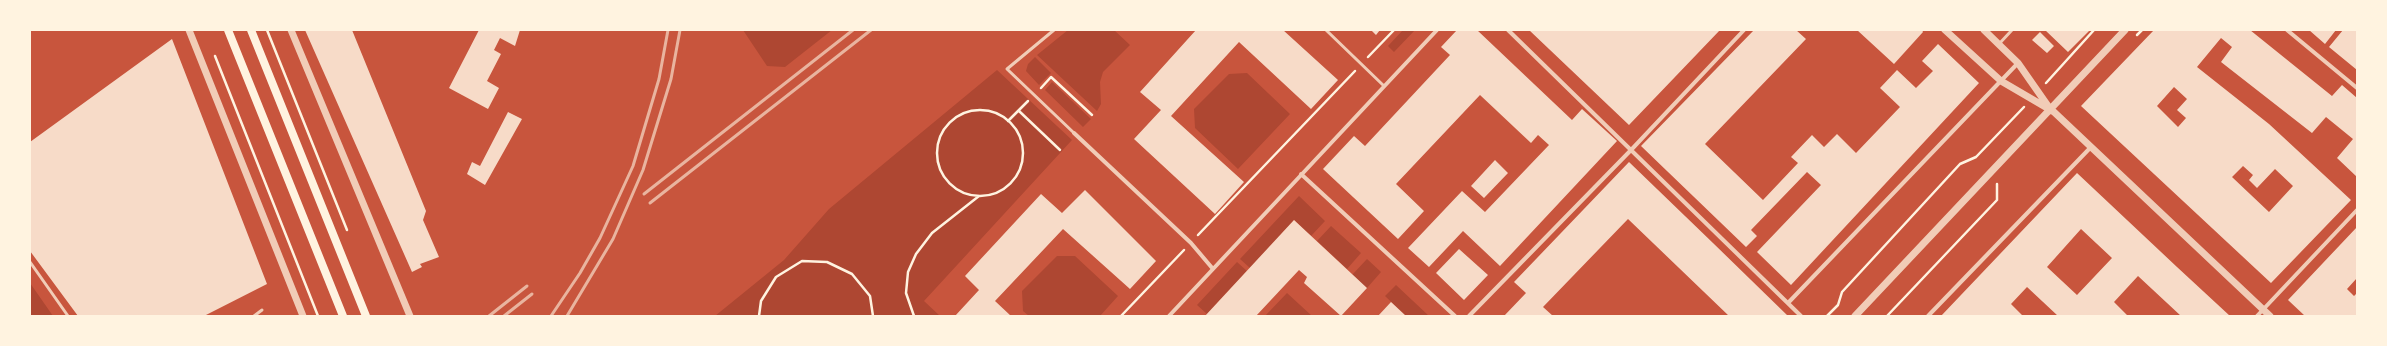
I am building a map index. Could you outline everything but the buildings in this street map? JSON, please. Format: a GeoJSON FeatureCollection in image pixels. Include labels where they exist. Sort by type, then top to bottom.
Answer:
{"type":"FeatureCollection","features":[{"type":"Feature","properties":{"kind":"main road"},"geometry":{"type":"LineString","coordinates":[[228,30],[343,316]]}},
{"type":"Feature","properties":{"kind":"main road"},"geometry":{"type":"LineString","coordinates":[[251,30],[366,316]]}},
{"type":"Feature","properties":{"kind":"street"},"geometry":{"type":"LineString","coordinates":[[189,30],[303,316]]}},
{"type":"Feature","properties":{"kind":"street"},"geometry":{"type":"LineString","coordinates":[[291,30],[410,316]]}},
{"type":"Feature","properties":{"kind":"street"},"geometry":{"type":"LineString","coordinates":[[1168,316],[1437,30]]}},
{"type":"Feature","properties":{"kind":"street"},"geometry":{"type":"LineString","coordinates":[[1508,30],[1632,149],[1801,316]]}},
{"type":"Feature","properties":{"kind":"street"},"geometry":{"type":"LineString","coordinates":[[1469,316],[1632,149],[1744,30]]}},
{"type":"Feature","properties":{"kind":"street"},"geometry":{"type":"LineString","coordinates":[[1945,30],[2001,81],[2050,110],[2270,316]]}},
{"type":"Feature","properties":{"kind":"street"},"geometry":{"type":"LineString","coordinates":[[1984,30],[2018,63],[2050,110]]}},
{"type":"Feature","properties":{"kind":"street"},"geometry":{"type":"LineString","coordinates":[[1855,316],[2125,30]]}},
{"type":"Feature","properties":{"kind":"street"},"geometry":{"type":"LineString","coordinates":[[2287,30],[2357,88]]}},
{"type":"Feature","properties":{"kind":"street"},"geometry":{"type":"LineString","coordinates":[[1788,303],[2018,63]]}},
{"type":"Feature","properties":{"kind":"street"},"geometry":{"type":"LineString","coordinates":[[1074,133],[1191,243],[1213,269]]}},
{"type":"Feature","properties":{"kind":"street"},"geometry":{"type":"LineString","coordinates":[[1928,316],[2091,147]]}},
{"type":"Feature","properties":{"kind":"street"},"geometry":{"type":"LineString","coordinates":[[1301,174],[1455,316]]}},
{"type":"Feature","properties":{"kind":"street"},"geometry":{"type":"LineString","coordinates":[[2257,316],[2357,210]]}},
{"type":"Feature","properties":{"kind":"lane"},"geometry":{"type":"LineString","coordinates":[[1054,30],[1007,69],[1074,133]]}},
{"type":"Feature","properties":{"kind":"lane"},"geometry":{"type":"LineString","coordinates":[[1326,30],[1384,86]]}},
{"type":"Feature","properties":{"kind":"lane"},"geometry":{"type":"LineString","coordinates":[[1999,44],[2012,30]]}},
{"type":"Feature","properties":{"kind":"lane"},"geometry":{"type":"LineString","coordinates":[[30,262],[68,316]]}},
{"type":"Feature","properties":{"kind":"lane"},"geometry":{"type":"LineString","coordinates":[[254,316],[262,310]]}},
{"type":"Feature","properties":{"kind":"path"},"geometry":{"type":"LineString","coordinates":[[267,30],[349,234]]}},
{"type":"Feature","properties":{"kind":"path"},"geometry":{"type":"LineString","coordinates":[[1121,316],[1394,30]]}},
{"type":"Feature","properties":{"kind":"path"},"geometry":{"type":"LineString","coordinates":[[2038,92],[2094,30]]}},
{"type":"Feature","properties":{"kind":"path"},"geometry":{"type":"LineString","coordinates":[[2131,41],[2142,30]]}},
{"type":"Feature","properties":{"kind":"path"},"geometry":{"type":"LineString","coordinates":[[213,52],[318,316]]}},
{"type":"Feature","properties":{"kind":"path"},"geometry":{"type":"LineString","coordinates":[[1827,316],[1838,305],[1842,292],[1960,164],[1976,158],[2032,99]]}},
{"type":"Feature","properties":{"kind":"path"},"geometry":{"type":"LineString","coordinates":[[914,316],[906,293],[908,272],[916,254],[932,234],[979,196],[992,194],[1004,188],[1013,180],[1020,168],[1023,156],[1022,143],[1017,131],[1008,120],[997,113],[983,110],[970,111],[957,116],[946,125],[940,137],[937,150],[941,170],[954,187],[966,193],[979,196]]}},
{"type":"Feature","properties":{"kind":"path"},"geometry":{"type":"LineString","coordinates":[[1019,111],[1060,150]]}},
{"type":"Feature","properties":{"kind":"path"},"geometry":{"type":"LineString","coordinates":[[1887,316],[1997,200],[1996,185],[2001,180]]}},
{"type":"Feature","properties":{"kind":"path"},"geometry":{"type":"LineString","coordinates":[[759,316],[760,301],[776,277],[802,261],[827,262],[852,274],[870,296],[873,316]]}},
{"type":"Feature","properties":{"kind":"shaded area"},"geometry":{"type":"Polygon","coordinates":[[[743,30],[832,30],[785,67],[767,66],[743,30]]]}},
{"type":"Feature","properties":{"kind":"shaded area"},"geometry":{"type":"Polygon","coordinates":[[[1068,30],[1114,30],[1130,45],[1103,72],[1100,82],[1101,104],[1097,111],[1037,55],[1068,30]]]}},
{"type":"Feature","properties":{"kind":"shaded area"},"geometry":{"type":"Polygon","coordinates":[[[1403,30],[1415,30],[1394,52],[1388,46],[1403,30]]]}},
{"type":"Feature","properties":{"kind":"shaded area"},"geometry":{"type":"Polygon","coordinates":[[[1035,57],[1051,73],[1039,85],[1026,71],[1028,64],[1035,57]]]}},
{"type":"Feature","properties":{"kind":"shaded area"},"geometry":{"type":"Polygon","coordinates":[[[997,70],[1072,140],[924,301],[940,316],[715,316],[784,260],[829,209],[997,70]]]}},
{"type":"Feature","properties":{"kind":"shaded area"},"geometry":{"type":"Polygon","coordinates":[[[1247,73],[1290,114],[1238,169],[1195,128],[1194,109],[1229,74],[1247,73]]]}},
{"type":"Feature","properties":{"kind":"shaded area"},"geometry":{"type":"Polygon","coordinates":[[[1052,82],[1091,119],[1083,127],[1045,90],[1052,82]]]}},
{"type":"Feature","properties":{"kind":"shaded area"},"geometry":{"type":"Polygon","coordinates":[[[1299,196],[1325,221],[1311,236],[1294,220],[1250,268],[1240,259],[1299,196]]]}},
{"type":"Feature","properties":{"kind":"shaded area"},"geometry":{"type":"Polygon","coordinates":[[[1331,226],[1361,253],[1347,269],[1317,241],[1331,226]]]}},
{"type":"Feature","properties":{"kind":"shaded area"},"geometry":{"type":"Polygon","coordinates":[[[1057,256],[1075,256],[1118,296],[1100,316],[1029,316],[1023,311],[1022,291],[1057,256]]]}},
{"type":"Feature","properties":{"kind":"shaded area"},"geometry":{"type":"Polygon","coordinates":[[[1367,259],[1381,272],[1367,288],[1352,275],[1367,259]]]}},
{"type":"Feature","properties":{"kind":"shaded area"},"geometry":{"type":"Polygon","coordinates":[[[1237,262],[1247,271],[1207,314],[1197,305],[1237,262]]]}},
{"type":"Feature","properties":{"kind":"shaded area"},"geometry":{"type":"Polygon","coordinates":[[[30,283],[53,316],[30,316],[30,283]]]}},
{"type":"Feature","properties":{"kind":"shaded area"},"geometry":{"type":"Polygon","coordinates":[[[1396,285],[1429,316],[1406,316],[1385,296],[1396,285]]]}},
{"type":"Feature","properties":{"kind":"shaded area"},"geometry":{"type":"Polygon","coordinates":[[[1287,293],[1312,316],[1265,316],[1287,293]]]}},
{"type":"Feature","properties":{"kind":"railway"},"geometry":{"type":"LineString","coordinates":[[551,316],[580,273],[600,238],[633,166],[659,79],[668,30]]}},
{"type":"Feature","properties":{"kind":"railway"},"geometry":{"type":"LineString","coordinates":[[567,316],[613,239],[643,170],[671,79],[680,30]]}},
{"type":"Feature","properties":{"kind":"railway"},"geometry":{"type":"LineString","coordinates":[[644,194],[853,30]]}},
{"type":"Feature","properties":{"kind":"railway"},"geometry":{"type":"LineString","coordinates":[[650,203],[871,30]]}},
{"type":"Feature","properties":{"kind":"railway"},"geometry":{"type":"LineString","coordinates":[[489,316],[527,286]]}},
{"type":"Feature","properties":{"kind":"railway"},"geometry":{"type":"LineString","coordinates":[[504,316],[532,294]]}}]}
